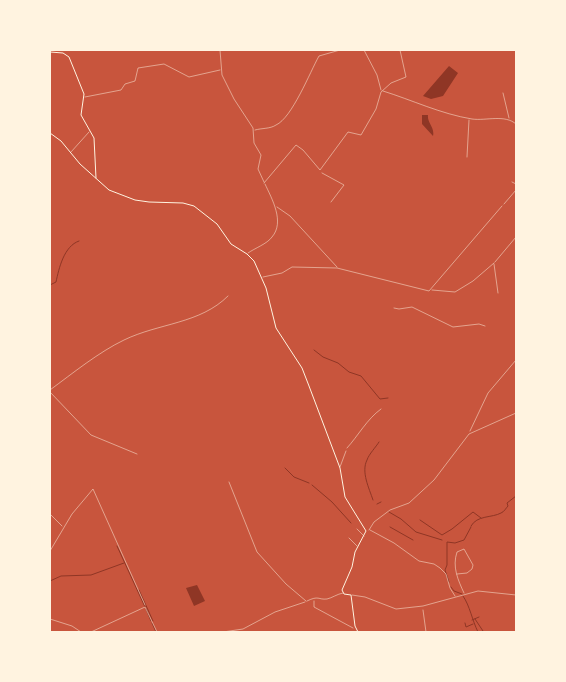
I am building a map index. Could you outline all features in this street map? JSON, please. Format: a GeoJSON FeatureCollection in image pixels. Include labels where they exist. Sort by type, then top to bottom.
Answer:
{"type":"FeatureCollection","features":[{"type":"Feature","properties":{"kind":"street"},"geometry":{"type":"LineString","coordinates":[[220,50],[221,70],[227,87],[254,131],[254,143],[261,155],[258,169],[276,206],[276,224],[272,237],[247,254]]}},
{"type":"Feature","properties":{"kind":"street"},"geometry":{"type":"LineString","coordinates":[[254,131],[262,127],[274,126],[281,122],[305,85],[318,56],[340,50]]}},
{"type":"Feature","properties":{"kind":"street"},"geometry":{"type":"LineString","coordinates":[[364,50],[377,75],[382,91]]}},
{"type":"Feature","properties":{"kind":"street"},"geometry":{"type":"LineString","coordinates":[[264,183],[296,145],[304,150],[320,170],[348,132],[361,135],[376,109],[382,91],[391,83],[406,77],[400,50]]}},
{"type":"Feature","properties":{"kind":"street"},"geometry":{"type":"LineString","coordinates":[[50,52],[60,52],[68,56],[85,97],[81,115],[95,144],[96,178]]}},
{"type":"Feature","properties":{"kind":"street"},"geometry":{"type":"LineString","coordinates":[[85,97],[121,90],[125,84],[135,81],[138,68],[157,64],[167,65],[189,77],[221,70]]}},
{"type":"Feature","properties":{"kind":"street"},"geometry":{"type":"LineString","coordinates":[[382,91],[469,118],[509,119],[516,124]]}},
{"type":"Feature","properties":{"kind":"street"},"geometry":{"type":"LineString","coordinates":[[502,93],[509,119]]}},
{"type":"Feature","properties":{"kind":"street"},"geometry":{"type":"LineString","coordinates":[[467,157],[469,118]]}},
{"type":"Feature","properties":{"kind":"street"},"geometry":{"type":"LineString","coordinates":[[70,152],[90,131]]}},
{"type":"Feature","properties":{"kind":"street"},"geometry":{"type":"LineString","coordinates":[[50,132],[61,141],[70,152],[109,190],[130,198],[149,202],[183,203],[194,206],[217,224],[230,244],[247,254],[254,262],[262,278],[276,328],[302,368],[340,468],[345,497],[366,531]]}},
{"type":"Feature","properties":{"kind":"street"},"geometry":{"type":"LineString","coordinates":[[512,182],[516,184]]}},
{"type":"Feature","properties":{"kind":"street"},"geometry":{"type":"LineString","coordinates":[[504,204],[516,190]]}},
{"type":"Feature","properties":{"kind":"street"},"geometry":{"type":"LineString","coordinates":[[343,593],[342,587],[352,567],[354,555],[366,531],[369,530],[374,522],[382,518],[390,510],[409,503],[434,481],[469,434],[516,413]]}},
{"type":"Feature","properties":{"kind":"street"},"geometry":{"type":"LineString","coordinates":[[340,468],[346,450]]}},
{"type":"Feature","properties":{"kind":"street"},"geometry":{"type":"LineString","coordinates":[[229,482],[258,554],[286,584],[306,601]]}},
{"type":"Feature","properties":{"kind":"street"},"geometry":{"type":"LineString","coordinates":[[357,529],[364,536]]}},
{"type":"Feature","properties":{"kind":"street"},"geometry":{"type":"LineString","coordinates":[[369,530],[389,540],[419,561],[434,564],[440,568],[446,574],[450,588],[456,597]]}},
{"type":"Feature","properties":{"kind":"street"},"geometry":{"type":"LineString","coordinates":[[349,538],[358,547]]}},
{"type":"Feature","properties":{"kind":"street"},"geometry":{"type":"LineString","coordinates":[[457,574],[467,573],[472,569],[472,564],[464,549],[456,553],[454,565],[457,574],[464,594]]}},
{"type":"Feature","properties":{"kind":"street"},"geometry":{"type":"LineString","coordinates":[[223,632],[247,627],[275,612],[314,598],[328,599],[336,594],[343,593],[365,597],[393,609],[422,606],[478,591],[516,595]]}},
{"type":"Feature","properties":{"kind":"street"},"geometry":{"type":"LineString","coordinates":[[351,595],[357,631]]}},
{"type":"Feature","properties":{"kind":"street"},"geometry":{"type":"LineString","coordinates":[[91,632],[146,608],[157,632]]}},
{"type":"Feature","properties":{"kind":"street"},"geometry":{"type":"LineString","coordinates":[[50,619],[72,626],[81,632]]}},
{"type":"Feature","properties":{"kind":"path"},"geometry":{"type":"LineString","coordinates":[[320,170],[344,185],[331,202]]}},
{"type":"Feature","properties":{"kind":"path"},"geometry":{"type":"LineString","coordinates":[[432,290],[504,204]]}},
{"type":"Feature","properties":{"kind":"path"},"geometry":{"type":"LineString","coordinates":[[276,206],[290,216],[337,268]]}},
{"type":"Feature","properties":{"kind":"path"},"geometry":{"type":"LineString","coordinates":[[262,278],[282,273],[292,267],[337,268],[428,291],[455,292],[473,281],[494,263],[516,237]]}},
{"type":"Feature","properties":{"kind":"path"},"geometry":{"type":"LineString","coordinates":[[494,263],[498,292]]}},
{"type":"Feature","properties":{"kind":"path"},"geometry":{"type":"LineString","coordinates":[[50,390],[122,341],[161,327],[178,324],[220,303],[228,296]]}},
{"type":"Feature","properties":{"kind":"path"},"geometry":{"type":"LineString","coordinates":[[394,308],[399,309],[412,307],[453,327],[460,325],[473,326],[479,324],[485,326]]}},
{"type":"Feature","properties":{"kind":"path"},"geometry":{"type":"LineString","coordinates":[[469,434],[485,399],[501,376],[516,360]]}},
{"type":"Feature","properties":{"kind":"path"},"geometry":{"type":"LineString","coordinates":[[50,392],[91,435],[137,454]]}},
{"type":"Feature","properties":{"kind":"path"},"geometry":{"type":"LineString","coordinates":[[344,452],[358,432],[365,427],[375,413],[381,409]]}},
{"type":"Feature","properties":{"kind":"path"},"geometry":{"type":"LineString","coordinates":[[50,551],[72,514],[93,489],[146,608]]}},
{"type":"Feature","properties":{"kind":"path"},"geometry":{"type":"LineString","coordinates":[[50,514],[63,527]]}},
{"type":"Feature","properties":{"kind":"path"},"geometry":{"type":"LineString","coordinates":[[314,598],[314,607],[357,631]]}},
{"type":"Feature","properties":{"kind":"path"},"geometry":{"type":"LineString","coordinates":[[422,606],[426,632]]}},
{"type":"Feature","properties":{"kind":"shaded area"},"geometry":{"type":"Polygon","coordinates":[[[449,66],[458,73],[443,96],[431,99],[423,96],[449,66]]]}},
{"type":"Feature","properties":{"kind":"shaded area"},"geometry":{"type":"Polygon","coordinates":[[[422,115],[428,115],[433,130],[433,136],[422,124],[422,115]]]}},
{"type":"Feature","properties":{"kind":"shaded area"},"geometry":{"type":"Polygon","coordinates":[[[197,585],[205,601],[194,606],[186,588],[197,585]]]}},
{"type":"Feature","properties":{"kind":"waterway"},"geometry":{"type":"LineString","coordinates":[[50,285],[56,282],[66,252],[79,241]]}},
{"type":"Feature","properties":{"kind":"waterway"},"geometry":{"type":"LineString","coordinates":[[314,350],[323,357],[338,363],[349,372],[361,376],[380,399],[388,398]]}},
{"type":"Feature","properties":{"kind":"waterway"},"geometry":{"type":"LineString","coordinates":[[373,500],[366,480],[365,465],[379,442]]}},
{"type":"Feature","properties":{"kind":"waterway"},"geometry":{"type":"LineString","coordinates":[[285,468],[294,477],[309,483]]}},
{"type":"Feature","properties":{"kind":"waterway"},"geometry":{"type":"LineString","coordinates":[[312,485],[332,502],[351,523]]}},
{"type":"Feature","properties":{"kind":"waterway"},"geometry":{"type":"LineString","coordinates":[[471,526],[474,522],[481,518],[497,515],[504,511],[508,506],[507,503],[516,496]]}},
{"type":"Feature","properties":{"kind":"waterway"},"geometry":{"type":"LineString","coordinates":[[377,504],[381,502]]}},
{"type":"Feature","properties":{"kind":"waterway"},"geometry":{"type":"LineString","coordinates":[[389,512],[401,519],[416,532],[442,540]]}},
{"type":"Feature","properties":{"kind":"waterway"},"geometry":{"type":"LineString","coordinates":[[420,520],[442,535],[473,512],[481,518]]}},
{"type":"Feature","properties":{"kind":"waterway"},"geometry":{"type":"LineString","coordinates":[[390,527],[413,540]]}},
{"type":"Feature","properties":{"kind":"waterway"},"geometry":{"type":"LineString","coordinates":[[449,582],[445,570],[447,565],[447,542],[455,543],[464,540],[471,527]]}},
{"type":"Feature","properties":{"kind":"waterway"},"geometry":{"type":"LineString","coordinates":[[117,546],[145,607]]}},
{"type":"Feature","properties":{"kind":"waterway"},"geometry":{"type":"LineString","coordinates":[[50,581],[61,576],[91,575],[124,563]]}},
{"type":"Feature","properties":{"kind":"waterway"},"geometry":{"type":"LineString","coordinates":[[451,587],[454,591],[462,594]]}},
{"type":"Feature","properties":{"kind":"waterway"},"geometry":{"type":"LineString","coordinates":[[139,590],[153,621]]}},
{"type":"Feature","properties":{"kind":"waterway"},"geometry":{"type":"LineString","coordinates":[[463,596],[478,632]]}},
{"type":"Feature","properties":{"kind":"waterway"},"geometry":{"type":"LineString","coordinates":[[146,609],[151,621]]}},
{"type":"Feature","properties":{"kind":"waterway"},"geometry":{"type":"LineString","coordinates":[[472,620],[479,617]]}},
{"type":"Feature","properties":{"kind":"waterway"},"geometry":{"type":"LineString","coordinates":[[475,619],[483,631]]}},
{"type":"Feature","properties":{"kind":"waterway"},"geometry":{"type":"LineString","coordinates":[[152,623],[156,632]]}},
{"type":"Feature","properties":{"kind":"waterway"},"geometry":{"type":"LineString","coordinates":[[465,623],[466,627],[473,624]]}}]}
